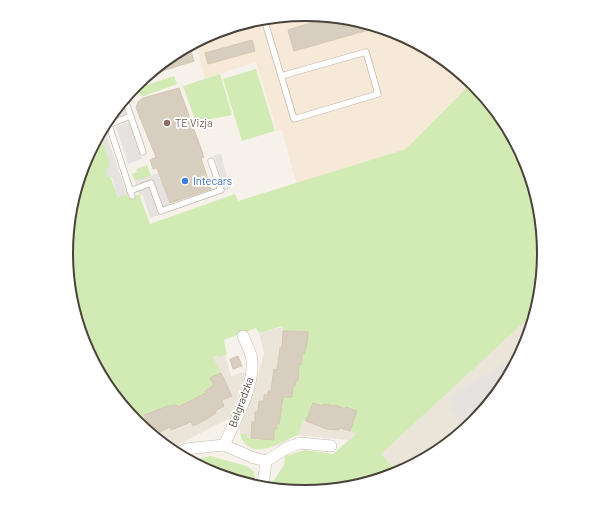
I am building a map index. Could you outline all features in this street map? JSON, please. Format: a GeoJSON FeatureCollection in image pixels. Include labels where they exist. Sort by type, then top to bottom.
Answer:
{"type":"FeatureCollection","features":[{"type":"Feature","properties":{"kind":"street","name":"Belgradzka"},"geometry":{"type":"LineString","coordinates":[[224,445],[245,398],[252,370],[252,358],[243,336]]}},
{"type":"Feature","properties":{"kind":"street"},"geometry":{"type":"LineString","coordinates":[[182,451],[186,449],[224,445],[251,457],[266,461],[287,448],[300,443],[331,446]]}},
{"type":"Feature","properties":{"kind":"street"},"geometry":{"type":"LineString","coordinates":[[262,482],[266,461]]}},
{"type":"Feature","properties":{"kind":"lane"},"geometry":{"type":"LineString","coordinates":[[266,24],[281,76],[294,119],[378,94],[366,52],[281,76]]}},
{"type":"Feature","properties":{"kind":"lane"},"geometry":{"type":"LineString","coordinates":[[127,105],[143,152]]}},
{"type":"Feature","properties":{"kind":"lane"},"geometry":{"type":"LineString","coordinates":[[112,124],[131,116]]}},
{"type":"Feature","properties":{"kind":"lane"},"geometry":{"type":"LineString","coordinates":[[110,128],[131,193],[151,182],[161,211],[221,190],[211,161]]}},
{"type":"Feature","properties":{"kind":"shaded area"},"geometry":{"type":"Polygon","coordinates":[[[290,21],[321,21],[351,25],[366,29],[380,33],[408,45],[435,60],[467,87],[406,149],[296,183],[282,130],[277,131],[256,62],[205,79],[197,48],[203,45],[231,33],[260,25],[290,21]]]}},
{"type":"Feature","properties":{"kind":"shaded area"},"geometry":{"type":"Polygon","coordinates":[[[124,108],[126,114],[117,117],[124,108]]]}},
{"type":"Feature","properties":{"kind":"shaded area"},"geometry":{"type":"Polygon","coordinates":[[[129,122],[142,159],[128,164],[116,127],[129,122]]]}},
{"type":"Feature","properties":{"kind":"shaded area"},"geometry":{"type":"Polygon","coordinates":[[[106,134],[127,194],[118,197],[112,178],[107,176],[105,170],[109,166],[110,162],[102,140],[106,134]]]}},
{"type":"Feature","properties":{"kind":"shaded area"},"geometry":{"type":"Polygon","coordinates":[[[221,154],[230,189],[224,191],[214,155],[221,154]]]}},
{"type":"Feature","properties":{"kind":"shaded area"},"geometry":{"type":"Polygon","coordinates":[[[159,173],[172,211],[150,218],[143,196],[139,194],[135,181],[159,173]]]}},
{"type":"Feature","properties":{"kind":"shaded area"},"geometry":{"type":"Polygon","coordinates":[[[529,318],[526,328],[507,370],[490,395],[470,418],[435,447],[422,455],[394,468],[381,454],[529,318]]]}},
{"type":"Feature","properties":{"kind":"shaded area"},"geometry":{"type":"Polygon","coordinates":[[[294,324],[362,360],[357,433],[348,440],[297,435],[279,445],[268,448],[256,449],[248,447],[244,443],[240,434],[240,427],[253,394],[264,353],[259,333],[294,324]]]}},
{"type":"Feature","properties":{"kind":"shaded area"},"geometry":{"type":"Polygon","coordinates":[[[217,354],[219,357],[225,356],[231,376],[244,372],[246,378],[230,418],[175,446],[138,415],[146,392],[217,354]]]}},
{"type":"Feature","properties":{"kind":"shaded area"},"geometry":{"type":"Polygon","coordinates":[[[513,357],[499,383],[490,395],[462,425],[448,409],[453,405],[448,398],[513,357]]]}},
{"type":"Feature","properties":{"kind":"green space"},"geometry":{"type":"Polygon","coordinates":[[[256,69],[275,131],[242,141],[223,79],[256,69]]]}},
{"type":"Feature","properties":{"kind":"green space"},"geometry":{"type":"Polygon","coordinates":[[[220,74],[232,115],[196,122],[183,86],[220,74]]]}},
{"type":"Feature","properties":{"kind":"green space"},"geometry":{"type":"Polygon","coordinates":[[[174,76],[177,84],[141,97],[139,91],[144,86],[174,76]]]}},
{"type":"Feature","properties":{"kind":"green space"},"geometry":{"type":"Polygon","coordinates":[[[467,87],[499,124],[514,151],[526,179],[534,208],[538,238],[538,269],[534,299],[529,318],[381,454],[394,468],[380,474],[351,482],[321,486],[290,486],[272,484],[284,465],[285,456],[305,450],[333,454],[357,433],[350,431],[357,411],[346,409],[346,407],[345,409],[341,407],[341,409],[335,405],[334,407],[324,404],[323,406],[318,406],[313,403],[306,421],[303,420],[298,435],[266,448],[251,448],[245,443],[240,434],[247,434],[247,438],[274,440],[272,429],[277,429],[277,424],[279,424],[278,408],[283,408],[281,397],[292,397],[291,386],[295,386],[296,381],[298,381],[297,364],[301,364],[300,359],[307,332],[283,331],[283,326],[259,333],[256,328],[224,340],[227,355],[219,357],[217,355],[213,357],[221,373],[211,378],[214,386],[205,391],[206,393],[189,406],[187,402],[178,408],[176,405],[157,414],[155,410],[144,414],[149,425],[141,418],[121,395],[104,370],[85,328],[77,299],[73,269],[73,238],[77,208],[85,179],[102,140],[110,162],[110,176],[118,197],[127,194],[129,198],[139,194],[150,224],[235,194],[238,201],[406,149],[467,87]]]}},
{"type":"Feature","properties":{"kind":"green space"},"geometry":{"type":"Polygon","coordinates":[[[147,165],[151,176],[135,181],[132,174],[137,172],[136,169],[147,165]]]}},
{"type":"Feature","properties":{"kind":"green space"},"geometry":{"type":"Polygon","coordinates":[[[210,456],[247,466],[254,472],[255,481],[231,474],[197,459],[210,456]]]}},
{"type":"Feature","properties":{"kind":"building"},"geometry":{"type":"Polygon","coordinates":[[[317,21],[351,25],[369,30],[294,51],[288,30],[317,21]]]}},
{"type":"Feature","properties":{"kind":"building"},"geometry":{"type":"Polygon","coordinates":[[[252,40],[255,51],[208,64],[205,53],[252,40]]]}},
{"type":"Feature","properties":{"kind":"building"},"geometry":{"type":"Polygon","coordinates":[[[191,51],[194,61],[161,71],[191,51]]]}},
{"type":"Feature","properties":{"kind":"building","name":"TE Vizja"},"geometry":{"type":"Polygon","coordinates":[[[179,88],[204,157],[201,158],[211,189],[170,203],[157,168],[153,169],[150,160],[156,157],[136,108],[138,102],[143,98],[179,88]]]}},
{"type":"Feature","properties":{"kind":"building"},"geometry":{"type":"Polygon","coordinates":[[[283,331],[308,332],[304,354],[302,354],[301,365],[299,364],[298,381],[296,381],[295,386],[293,386],[292,397],[283,397],[279,424],[276,424],[277,429],[274,429],[274,440],[251,438],[252,422],[255,422],[255,412],[258,412],[259,401],[264,401],[264,395],[268,395],[268,391],[271,391],[274,369],[277,370],[280,348],[282,348],[283,331]]]}},
{"type":"Feature","properties":{"kind":"building"},"geometry":{"type":"Polygon","coordinates":[[[238,356],[242,366],[233,369],[230,359],[238,356]]]}},
{"type":"Feature","properties":{"kind":"building"},"geometry":{"type":"Polygon","coordinates":[[[221,373],[232,396],[222,400],[224,406],[215,411],[216,413],[193,426],[191,422],[171,430],[170,427],[160,432],[159,430],[156,431],[149,426],[144,415],[168,406],[177,405],[178,407],[206,393],[205,391],[214,385],[210,378],[221,373]]]}},
{"type":"Feature","properties":{"kind":"building"},"geometry":{"type":"Polygon","coordinates":[[[313,403],[323,406],[324,404],[335,405],[345,409],[346,407],[357,411],[350,431],[340,428],[339,430],[327,429],[306,421],[313,403]]]}},
{"type":"Feature","properties":{"kind":"place","name":"TE Vizja"},"geometry":{"type":"Point","coordinates":[167,123]}},
{"type":"Feature","properties":{"kind":"place","name":"Intecars"},"geometry":{"type":"Point","coordinates":[185,181]}}]}
